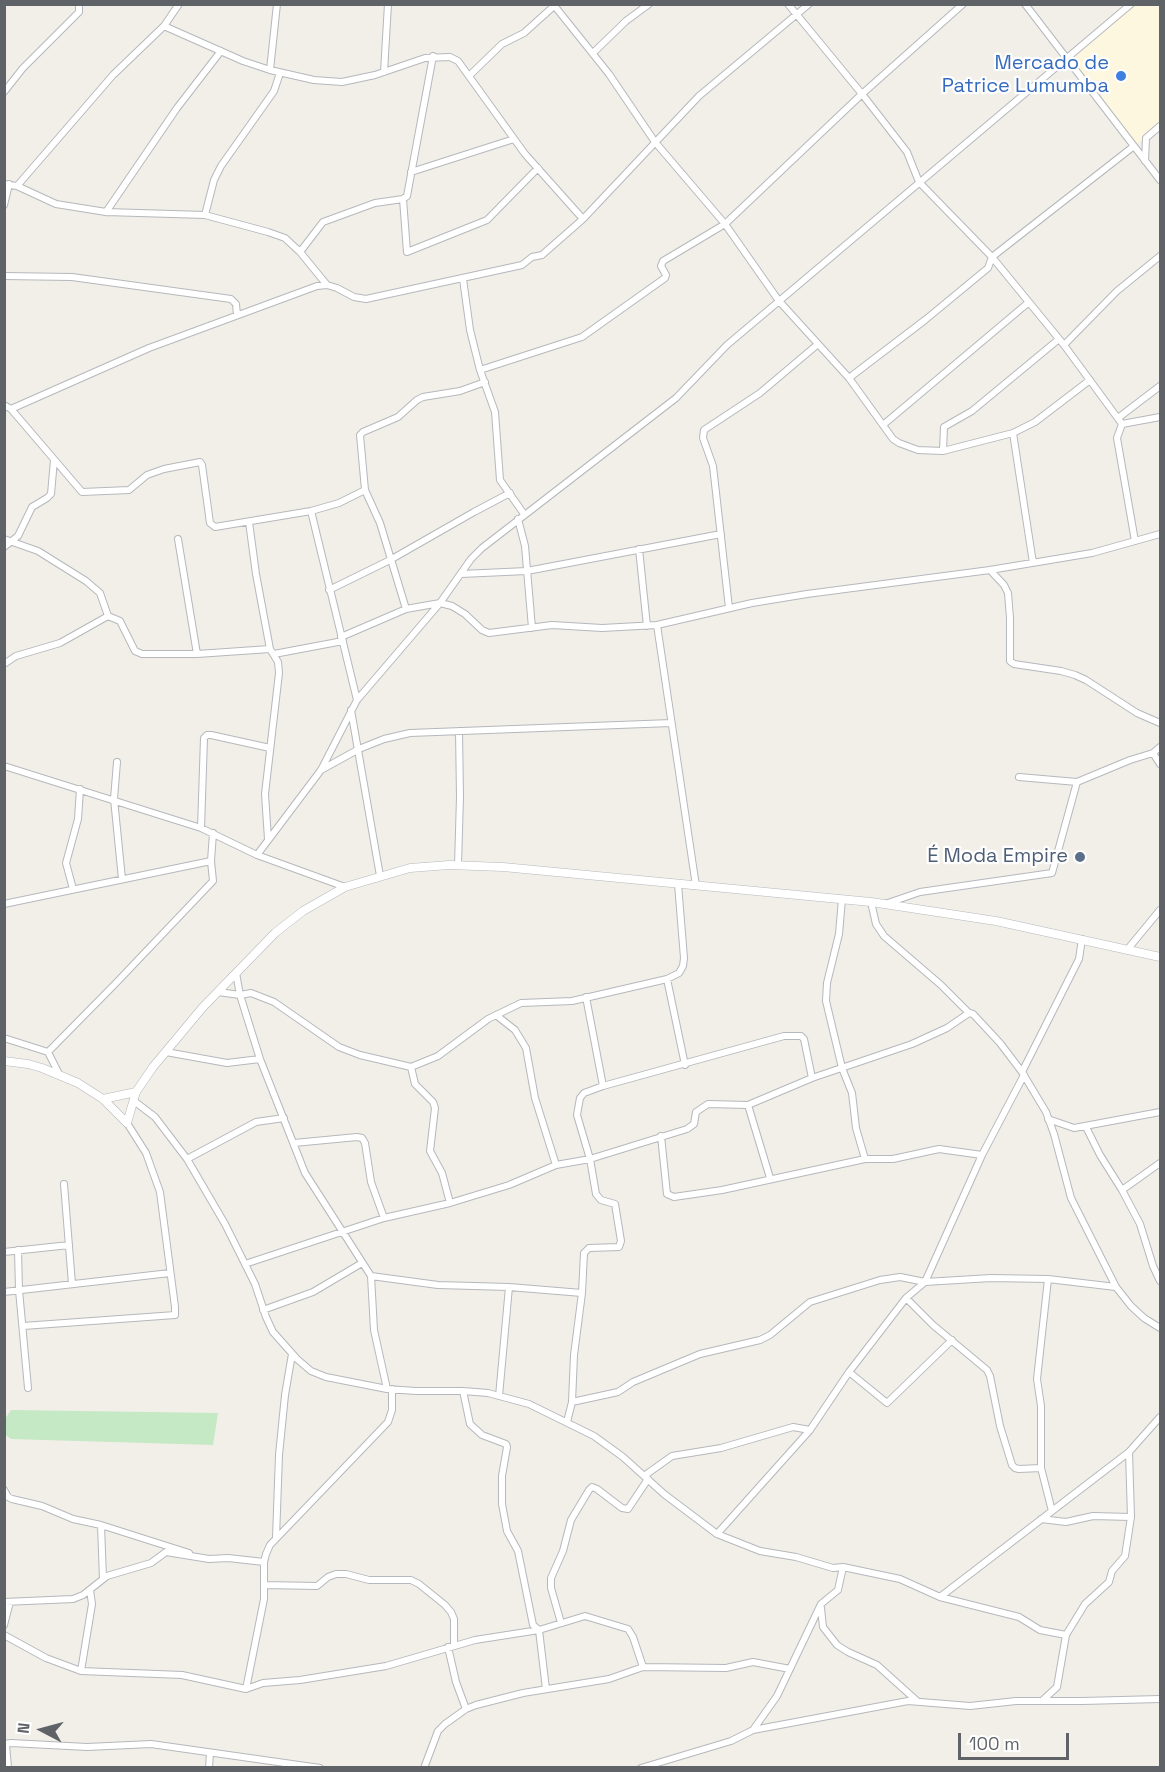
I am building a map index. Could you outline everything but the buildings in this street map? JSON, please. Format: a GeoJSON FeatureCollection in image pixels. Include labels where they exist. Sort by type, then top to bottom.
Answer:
{"type":"FeatureCollection","features":[{"type":"Feature","properties":{"kind":"street"},"geometry":{"type":"LineString","coordinates":[[4,92],[23,68],[79,12],[79,4]]}},
{"type":"Feature","properties":{"kind":"street"},"geometry":{"type":"LineString","coordinates":[[17,186],[113,75],[164,26],[179,4]]}},
{"type":"Feature","properties":{"kind":"street"},"geometry":{"type":"LineString","coordinates":[[270,70],[277,4]]}},
{"type":"Feature","properties":{"kind":"street"},"geometry":{"type":"LineString","coordinates":[[384,72],[388,4]]}},
{"type":"Feature","properties":{"kind":"street"},"geometry":{"type":"LineString","coordinates":[[593,53],[626,21],[649,4]]}},
{"type":"Feature","properties":{"kind":"street"},"geometry":{"type":"LineString","coordinates":[[788,4],[907,152],[919,182],[992,257],[1065,345],[1120,421]]}},
{"type":"Feature","properties":{"kind":"street"},"geometry":{"type":"LineString","coordinates":[[11,409],[149,348],[317,286],[327,285],[354,297],[366,298],[522,265],[532,257],[542,255],[584,219],[699,96],[809,4]]}},
{"type":"Feature","properties":{"kind":"street"},"geometry":{"type":"LineString","coordinates":[[480,370],[588,333],[665,278],[666,275],[661,266],[663,261],[724,224],[862,94],[963,4]]}},
{"type":"Feature","properties":{"kind":"street"},"geometry":{"type":"LineString","coordinates":[[1025,4],[1161,180]]}},
{"type":"Feature","properties":{"kind":"street"},"geometry":{"type":"LineString","coordinates":[[257,855],[321,770],[357,700],[440,603],[471,559],[482,548],[676,398],[727,345],[1131,4]]}},
{"type":"Feature","properties":{"kind":"street"},"geometry":{"type":"LineString","coordinates":[[470,75],[502,44],[524,33],[554,5],[619,87],[655,142],[724,224],[779,301],[849,378],[893,439],[899,443],[918,450],[943,452],[1013,433],[1035,423],[1090,380]]}},
{"type":"Feature","properties":{"kind":"street"},"geometry":{"type":"LineString","coordinates":[[164,26],[270,70],[314,80],[342,82],[384,72],[433,56],[450,57],[458,61],[470,75],[514,139],[584,219]]}},
{"type":"Feature","properties":{"kind":"street"},"geometry":{"type":"LineString","coordinates":[[106,212],[177,108],[221,51]]}},
{"type":"Feature","properties":{"kind":"street"},"geometry":{"type":"LineString","coordinates":[[300,252],[323,222],[375,203],[403,199],[407,196],[433,56]]}},
{"type":"Feature","properties":{"kind":"street"},"geometry":{"type":"LineString","coordinates":[[205,215],[214,180],[221,166],[274,91],[280,73]]}},
{"type":"Feature","properties":{"kind":"street"},"geometry":{"type":"LineString","coordinates":[[1145,161],[1146,138],[1161,126]]}},
{"type":"Feature","properties":{"kind":"street"},"geometry":{"type":"LineString","coordinates":[[411,172],[514,139]]}},
{"type":"Feature","properties":{"kind":"street"},"geometry":{"type":"LineString","coordinates":[[849,378],[988,268],[992,257],[1134,146]]}},
{"type":"Feature","properties":{"kind":"street"},"geometry":{"type":"LineString","coordinates":[[403,199],[407,252],[487,220],[538,168]]}},
{"type":"Feature","properties":{"kind":"street"},"geometry":{"type":"LineString","coordinates":[[4,206],[7,184],[17,186],[56,204],[106,212],[205,215],[285,238],[300,252],[327,285]]}},
{"type":"Feature","properties":{"kind":"street"},"geometry":{"type":"LineString","coordinates":[[1065,345],[1117,291],[1161,256]]}},
{"type":"Feature","properties":{"kind":"street"},"geometry":{"type":"LineString","coordinates":[[4,276],[72,277],[221,297],[234,301],[237,315]]}},
{"type":"Feature","properties":{"kind":"street"},"geometry":{"type":"LineString","coordinates":[[463,279],[467,318],[480,370],[495,412],[500,480],[524,514]]}},
{"type":"Feature","properties":{"kind":"street"},"geometry":{"type":"LineString","coordinates":[[884,425],[1029,302]]}},
{"type":"Feature","properties":{"kind":"street"},"geometry":{"type":"LineString","coordinates":[[943,452],[944,427],[972,411],[1059,339]]}},
{"type":"Feature","properties":{"kind":"street"},"geometry":{"type":"LineString","coordinates":[[729,608],[713,466],[703,435],[704,430],[760,393],[818,344]]}},
{"type":"Feature","properties":{"kind":"street"},"geometry":{"type":"LineString","coordinates":[[406,609],[380,523],[365,490],[364,464],[359,439],[363,432],[398,417],[423,397],[460,391],[485,382]]}},
{"type":"Feature","properties":{"kind":"street"},"geometry":{"type":"LineString","coordinates":[[1135,541],[1118,445],[1120,421],[1161,386]]}},
{"type":"Feature","properties":{"kind":"street"},"geometry":{"type":"LineString","coordinates":[[4,405],[11,409],[79,489],[87,493],[129,490],[147,474],[200,462],[212,526],[311,511],[339,503],[365,490]]}},
{"type":"Feature","properties":{"kind":"street"},"geometry":{"type":"LineString","coordinates":[[1120,421],[1161,417]]}},
{"type":"Feature","properties":{"kind":"street"},"geometry":{"type":"LineString","coordinates":[[1013,433],[1033,563]]}},
{"type":"Feature","properties":{"kind":"street"},"geometry":{"type":"LineString","coordinates":[[4,547],[8,540],[18,536],[32,507],[51,494],[54,460]]}},
{"type":"Feature","properties":{"kind":"street"},"geometry":{"type":"LineString","coordinates":[[328,590],[390,560],[510,493]]}},
{"type":"Feature","properties":{"kind":"street"},"geometry":{"type":"LineString","coordinates":[[311,511],[328,590],[357,700]]}},
{"type":"Feature","properties":{"kind":"street"},"geometry":{"type":"LineString","coordinates":[[518,519],[525,546],[532,628]]}},
{"type":"Feature","properties":{"kind":"street"},"geometry":{"type":"LineString","coordinates":[[249,522],[256,574],[272,651],[279,673],[265,794],[268,840]]}},
{"type":"Feature","properties":{"kind":"street"},"geometry":{"type":"LineString","coordinates":[[461,574],[526,571],[722,534]]}},
{"type":"Feature","properties":{"kind":"street"},"geometry":{"type":"LineString","coordinates":[[4,664],[16,656],[60,643],[108,616],[120,621],[135,651],[142,654],[272,651],[342,639],[406,609],[440,603],[452,606],[489,633],[552,625],[602,628],[647,626],[807,594],[1092,554],[1161,534]]}},
{"type":"Feature","properties":{"kind":"street"},"geometry":{"type":"LineString","coordinates":[[178,539],[197,654]]}},
{"type":"Feature","properties":{"kind":"street"},"geometry":{"type":"LineString","coordinates":[[8,540],[38,551],[87,581],[100,593],[108,616]]}},
{"type":"Feature","properties":{"kind":"street"},"geometry":{"type":"LineString","coordinates":[[639,549],[647,626]]}},
{"type":"Feature","properties":{"kind":"street"},"geometry":{"type":"LineString","coordinates":[[990,570],[1008,593],[1011,626],[1010,661],[1014,664],[1075,675],[1137,713],[1161,723]]}},
{"type":"Feature","properties":{"kind":"street"},"geometry":{"type":"LineString","coordinates":[[657,625],[696,886]]}},
{"type":"Feature","properties":{"kind":"street"},"geometry":{"type":"LineString","coordinates":[[351,710],[380,876]]}},
{"type":"Feature","properties":{"kind":"street"},"geometry":{"type":"LineString","coordinates":[[321,770],[359,749],[384,739],[410,734],[671,723]]}},
{"type":"Feature","properties":{"kind":"street"},"geometry":{"type":"LineString","coordinates":[[458,866],[459,731]]}},
{"type":"Feature","properties":{"kind":"street"},"geometry":{"type":"LineString","coordinates":[[201,828],[204,738],[211,735],[270,748]]}},
{"type":"Feature","properties":{"kind":"street"},"geometry":{"type":"LineString","coordinates":[[1019,777],[1077,782],[1153,753],[1161,747]]}},
{"type":"Feature","properties":{"kind":"street"},"geometry":{"type":"LineString","coordinates":[[1153,753],[1161,764]]}},
{"type":"Feature","properties":{"kind":"street"},"geometry":{"type":"LineString","coordinates":[[117,762],[114,799],[122,879]]}},
{"type":"Feature","properties":{"kind":"street"},"geometry":{"type":"LineString","coordinates":[[4,766],[201,828],[257,855],[345,887]]}},
{"type":"Feature","properties":{"kind":"street"},"geometry":{"type":"LineString","coordinates":[[885,904],[920,892],[1052,873],[1077,782]]}},
{"type":"Feature","properties":{"kind":"street"},"geometry":{"type":"LineString","coordinates":[[73,889],[66,864],[78,819],[80,789]]}},
{"type":"Feature","properties":{"kind":"street"},"geometry":{"type":"LineString","coordinates":[[48,1052],[213,881],[211,861],[213,833]]}},
{"type":"Feature","properties":{"kind":"street"},"geometry":{"type":"LineString","coordinates":[[6,902],[211,861]]}},
{"type":"Feature","properties":{"kind":"street"},"geometry":{"type":"LineString","coordinates":[[127,1123],[136,1092],[166,1052],[218,992],[287,922],[310,906],[345,887],[410,868],[458,866],[513,868],[871,902],[996,921],[1161,957]]}},
{"type":"Feature","properties":{"kind":"street"},"geometry":{"type":"LineString","coordinates":[[218,992],[240,995],[251,993],[274,1002],[339,1047],[360,1055],[411,1067],[438,1056],[478,1025],[521,1003],[572,1001],[667,979],[679,973],[684,958],[678,884]]}},
{"type":"Feature","properties":{"kind":"street"},"geometry":{"type":"LineString","coordinates":[[842,899],[837,944],[826,991],[826,1001],[842,1068],[852,1093],[856,1128],[865,1159]]}},
{"type":"Feature","properties":{"kind":"street"},"geometry":{"type":"LineString","coordinates":[[871,902],[876,924],[884,936],[941,985],[969,1013],[973,1014],[1000,1043],[1023,1074],[1054,1134],[1071,1198],[1116,1287],[1138,1312],[1161,1328]]}},
{"type":"Feature","properties":{"kind":"street"},"geometry":{"type":"LineString","coordinates":[[1127,950],[1161,910]]}},
{"type":"Feature","properties":{"kind":"street"},"geometry":{"type":"LineString","coordinates":[[717,1534],[810,1430],[849,1372],[906,1298],[925,1282],[982,1155],[1079,959],[1082,939]]}},
{"type":"Feature","properties":{"kind":"street"},"geometry":{"type":"LineString","coordinates":[[236,973],[240,995],[260,1059],[310,1184],[371,1276],[374,1330],[390,1389],[392,1410],[387,1422],[270,1545],[264,1562],[265,1585],[246,1689]]}},
{"type":"Feature","properties":{"kind":"street"},"geometry":{"type":"LineString","coordinates":[[667,979],[685,1065]]}},
{"type":"Feature","properties":{"kind":"street"},"geometry":{"type":"LineString","coordinates":[[586,997],[603,1086]]}},
{"type":"Feature","properties":{"kind":"street"},"geometry":{"type":"LineString","coordinates":[[245,1264],[384,1218],[450,1203],[509,1185],[556,1165],[590,1159],[691,1126],[694,1124],[696,1112],[708,1104],[748,1105],[812,1078],[912,1044],[947,1028],[969,1013]]}},
{"type":"Feature","properties":{"kind":"street"},"geometry":{"type":"LineString","coordinates":[[495,1015],[515,1030],[526,1048],[533,1091],[556,1165]]}},
{"type":"Feature","properties":{"kind":"street"},"geometry":{"type":"LineString","coordinates":[[567,1422],[572,1402],[574,1355],[585,1250],[619,1247],[621,1241],[615,1204],[598,1198],[590,1159],[577,1115],[580,1098],[584,1093],[603,1086],[784,1036],[801,1035],[804,1039],[812,1078]]}},
{"type":"Feature","properties":{"kind":"street"},"geometry":{"type":"LineString","coordinates":[[4,1038],[48,1052],[59,1074]]}},
{"type":"Feature","properties":{"kind":"street"},"geometry":{"type":"LineString","coordinates":[[166,1052],[227,1063],[260,1059]]}},
{"type":"Feature","properties":{"kind":"street"},"geometry":{"type":"LineString","coordinates":[[4,1061],[28,1064],[78,1083],[103,1099],[127,1123],[146,1153],[160,1192],[176,1307],[174,1315],[23,1326]]}},
{"type":"Feature","properties":{"kind":"street"},"geometry":{"type":"LineString","coordinates":[[411,1067],[416,1084],[433,1102],[435,1108],[430,1151],[442,1173],[450,1203]]}},
{"type":"Feature","properties":{"kind":"street"},"geometry":{"type":"LineString","coordinates":[[103,1099],[136,1092]]}},
{"type":"Feature","properties":{"kind":"street"},"geometry":{"type":"LineString","coordinates":[[134,1101],[155,1117],[187,1159],[225,1224],[255,1284],[273,1332],[311,1371],[326,1377],[390,1389],[463,1390],[529,1404],[594,1436],[717,1534],[760,1551],[796,1557],[833,1568],[843,1567],[910,1582],[940,1597],[1019,1617],[1040,1630],[1066,1635]]}},
{"type":"Feature","properties":{"kind":"street"},"geometry":{"type":"LineString","coordinates":[[748,1105],[770,1178]]}},
{"type":"Feature","properties":{"kind":"street"},"geometry":{"type":"LineString","coordinates":[[1048,1119],[1074,1128],[1161,1112]]}},
{"type":"Feature","properties":{"kind":"street"},"geometry":{"type":"LineString","coordinates":[[187,1159],[256,1122],[284,1118]]}},
{"type":"Feature","properties":{"kind":"street"},"geometry":{"type":"LineString","coordinates":[[1086,1127],[1143,1231],[1153,1266],[1161,1281]]}},
{"type":"Feature","properties":{"kind":"street"},"geometry":{"type":"LineString","coordinates":[[661,1136],[670,1197],[722,1190],[865,1159],[893,1159],[939,1149],[982,1155]]}},
{"type":"Feature","properties":{"kind":"street"},"geometry":{"type":"LineString","coordinates":[[294,1143],[362,1138],[365,1143],[371,1182],[384,1218]]}},
{"type":"Feature","properties":{"kind":"street"},"geometry":{"type":"LineString","coordinates":[[1122,1190],[1161,1163]]}},
{"type":"Feature","properties":{"kind":"street"},"geometry":{"type":"LineString","coordinates":[[64,1184],[72,1284]]}},
{"type":"Feature","properties":{"kind":"street"},"geometry":{"type":"LineString","coordinates":[[4,1252],[69,1245]]}},
{"type":"Feature","properties":{"kind":"street"},"geometry":{"type":"LineString","coordinates":[[18,1250],[19,1290],[28,1388]]}},
{"type":"Feature","properties":{"kind":"street"},"geometry":{"type":"LineString","coordinates":[[263,1310],[313,1292],[362,1263]]}},
{"type":"Feature","properties":{"kind":"street"},"geometry":{"type":"LineString","coordinates":[[4,1292],[170,1273]]}},
{"type":"Feature","properties":{"kind":"street"},"geometry":{"type":"LineString","coordinates":[[371,1276],[438,1285],[509,1287],[582,1293]]}},
{"type":"Feature","properties":{"kind":"street"},"geometry":{"type":"LineString","coordinates":[[572,1402],[618,1392],[699,1354],[760,1340],[770,1335],[810,1302],[890,1278],[900,1277],[925,1282],[991,1278],[1048,1279],[1116,1287]]}},
{"type":"Feature","properties":{"kind":"street"},"geometry":{"type":"LineString","coordinates":[[1048,1279],[1037,1370],[1041,1406],[1041,1468],[1052,1511]]}},
{"type":"Feature","properties":{"kind":"street"},"geometry":{"type":"LineString","coordinates":[[499,1396],[509,1287]]}},
{"type":"Feature","properties":{"kind":"street"},"geometry":{"type":"LineString","coordinates":[[906,1298],[987,1370],[1012,1465],[1019,1469],[1041,1468]]}},
{"type":"Feature","properties":{"kind":"street"},"geometry":{"type":"LineString","coordinates":[[849,1372],[887,1403],[952,1340]]}},
{"type":"Feature","properties":{"kind":"street"},"geometry":{"type":"LineString","coordinates":[[276,1539],[279,1455],[292,1354]]}},
{"type":"Feature","properties":{"kind":"street"},"geometry":{"type":"LineString","coordinates":[[463,1390],[470,1424],[482,1435],[506,1444],[507,1447],[500,1489],[503,1513],[507,1531],[518,1551],[533,1625],[539,1630],[546,1689]]}},
{"type":"Feature","properties":{"kind":"street"},"geometry":{"type":"LineString","coordinates":[[940,1597],[1130,1452],[1161,1417]]}},
{"type":"Feature","properties":{"kind":"street"},"geometry":{"type":"LineString","coordinates":[[561,1623],[551,1588],[551,1578],[563,1551],[571,1520],[592,1487],[622,1508],[628,1509],[646,1478],[672,1456],[721,1448],[793,1427],[810,1430]]}},
{"type":"Feature","properties":{"kind":"street"},"geometry":{"type":"LineString","coordinates":[[1042,1701],[1057,1687],[1066,1635],[1086,1604],[1109,1582],[1112,1571],[1125,1556],[1131,1517],[1130,1452]]}},
{"type":"Feature","properties":{"kind":"street"},"geometry":{"type":"LineString","coordinates":[[4,1490],[12,1499],[42,1506],[73,1519],[101,1525],[209,1559]]}},
{"type":"Feature","properties":{"kind":"street"},"geometry":{"type":"LineString","coordinates":[[1041,1519],[1066,1522],[1093,1516],[1131,1517]]}},
{"type":"Feature","properties":{"kind":"street"},"geometry":{"type":"LineString","coordinates":[[101,1525],[103,1579]]}},
{"type":"Feature","properties":{"kind":"street"},"geometry":{"type":"LineString","coordinates":[[4,1625],[8,1602],[73,1599],[90,1590],[103,1579],[151,1563],[166,1552],[209,1559],[264,1562]]}},
{"type":"Feature","properties":{"kind":"street"},"geometry":{"type":"LineString","coordinates":[[753,1730],[777,1696],[821,1604],[838,1590],[843,1567]]}},
{"type":"Feature","properties":{"kind":"street"},"geometry":{"type":"LineString","coordinates":[[265,1585],[317,1586],[336,1574],[369,1580],[411,1580],[419,1584],[437,1598],[451,1612],[454,1619],[451,1646],[456,1682],[466,1709]]}},
{"type":"Feature","properties":{"kind":"street"},"geometry":{"type":"LineString","coordinates":[[81,1671],[92,1604],[90,1590]]}},
{"type":"Feature","properties":{"kind":"street"},"geometry":{"type":"LineString","coordinates":[[821,1604],[823,1627],[837,1645],[886,1671],[917,1701]]}},
{"type":"Feature","properties":{"kind":"street"},"geometry":{"type":"LineString","coordinates":[[4,1635],[46,1658],[81,1671],[182,1676],[246,1689],[262,1683],[300,1680],[386,1666],[486,1637],[539,1630],[585,1616],[628,1629],[643,1667]]}},
{"type":"Feature","properties":{"kind":"street"},"geometry":{"type":"LineString","coordinates":[[424,1767],[438,1731],[445,1724],[466,1709],[511,1696],[609,1679],[643,1667],[726,1668],[753,1662],[790,1669]]}},
{"type":"Feature","properties":{"kind":"street"},"geometry":{"type":"LineString","coordinates":[[641,1767],[731,1741],[753,1730],[908,1701],[970,1706],[1016,1701],[1161,1699]]}},
{"type":"Feature","properties":{"kind":"street"},"geometry":{"type":"LineString","coordinates":[[8,1767],[5,1744],[87,1747],[151,1744],[320,1767]]}},
{"type":"Feature","properties":{"kind":"street"},"geometry":{"type":"LineString","coordinates":[[208,1767],[210,1753]]}},
{"type":"Feature","properties":{"kind":"shaded area","name":"Mercado de Patrice Lumumba"},"geometry":{"type":"Polygon","coordinates":[[[1128,5],[1160,5],[1160,125],[1135,146],[1100,94],[1065,58],[1128,5]]]}},
{"type":"Feature","properties":{"kind":"green space"},"geometry":{"type":"Polygon","coordinates":[[[11,1410],[218,1413],[213,1445],[11,1439],[4,1434],[5,1419],[11,1410]]]}},
{"type":"Feature","properties":{"kind":"place","name":"Mercado de Patrice Lumumba"},"geometry":{"type":"Point","coordinates":[1121,76]}},
{"type":"Feature","properties":{"kind":"place","name":"É Moda Empire"},"geometry":{"type":"Point","coordinates":[1080,857]}}]}
